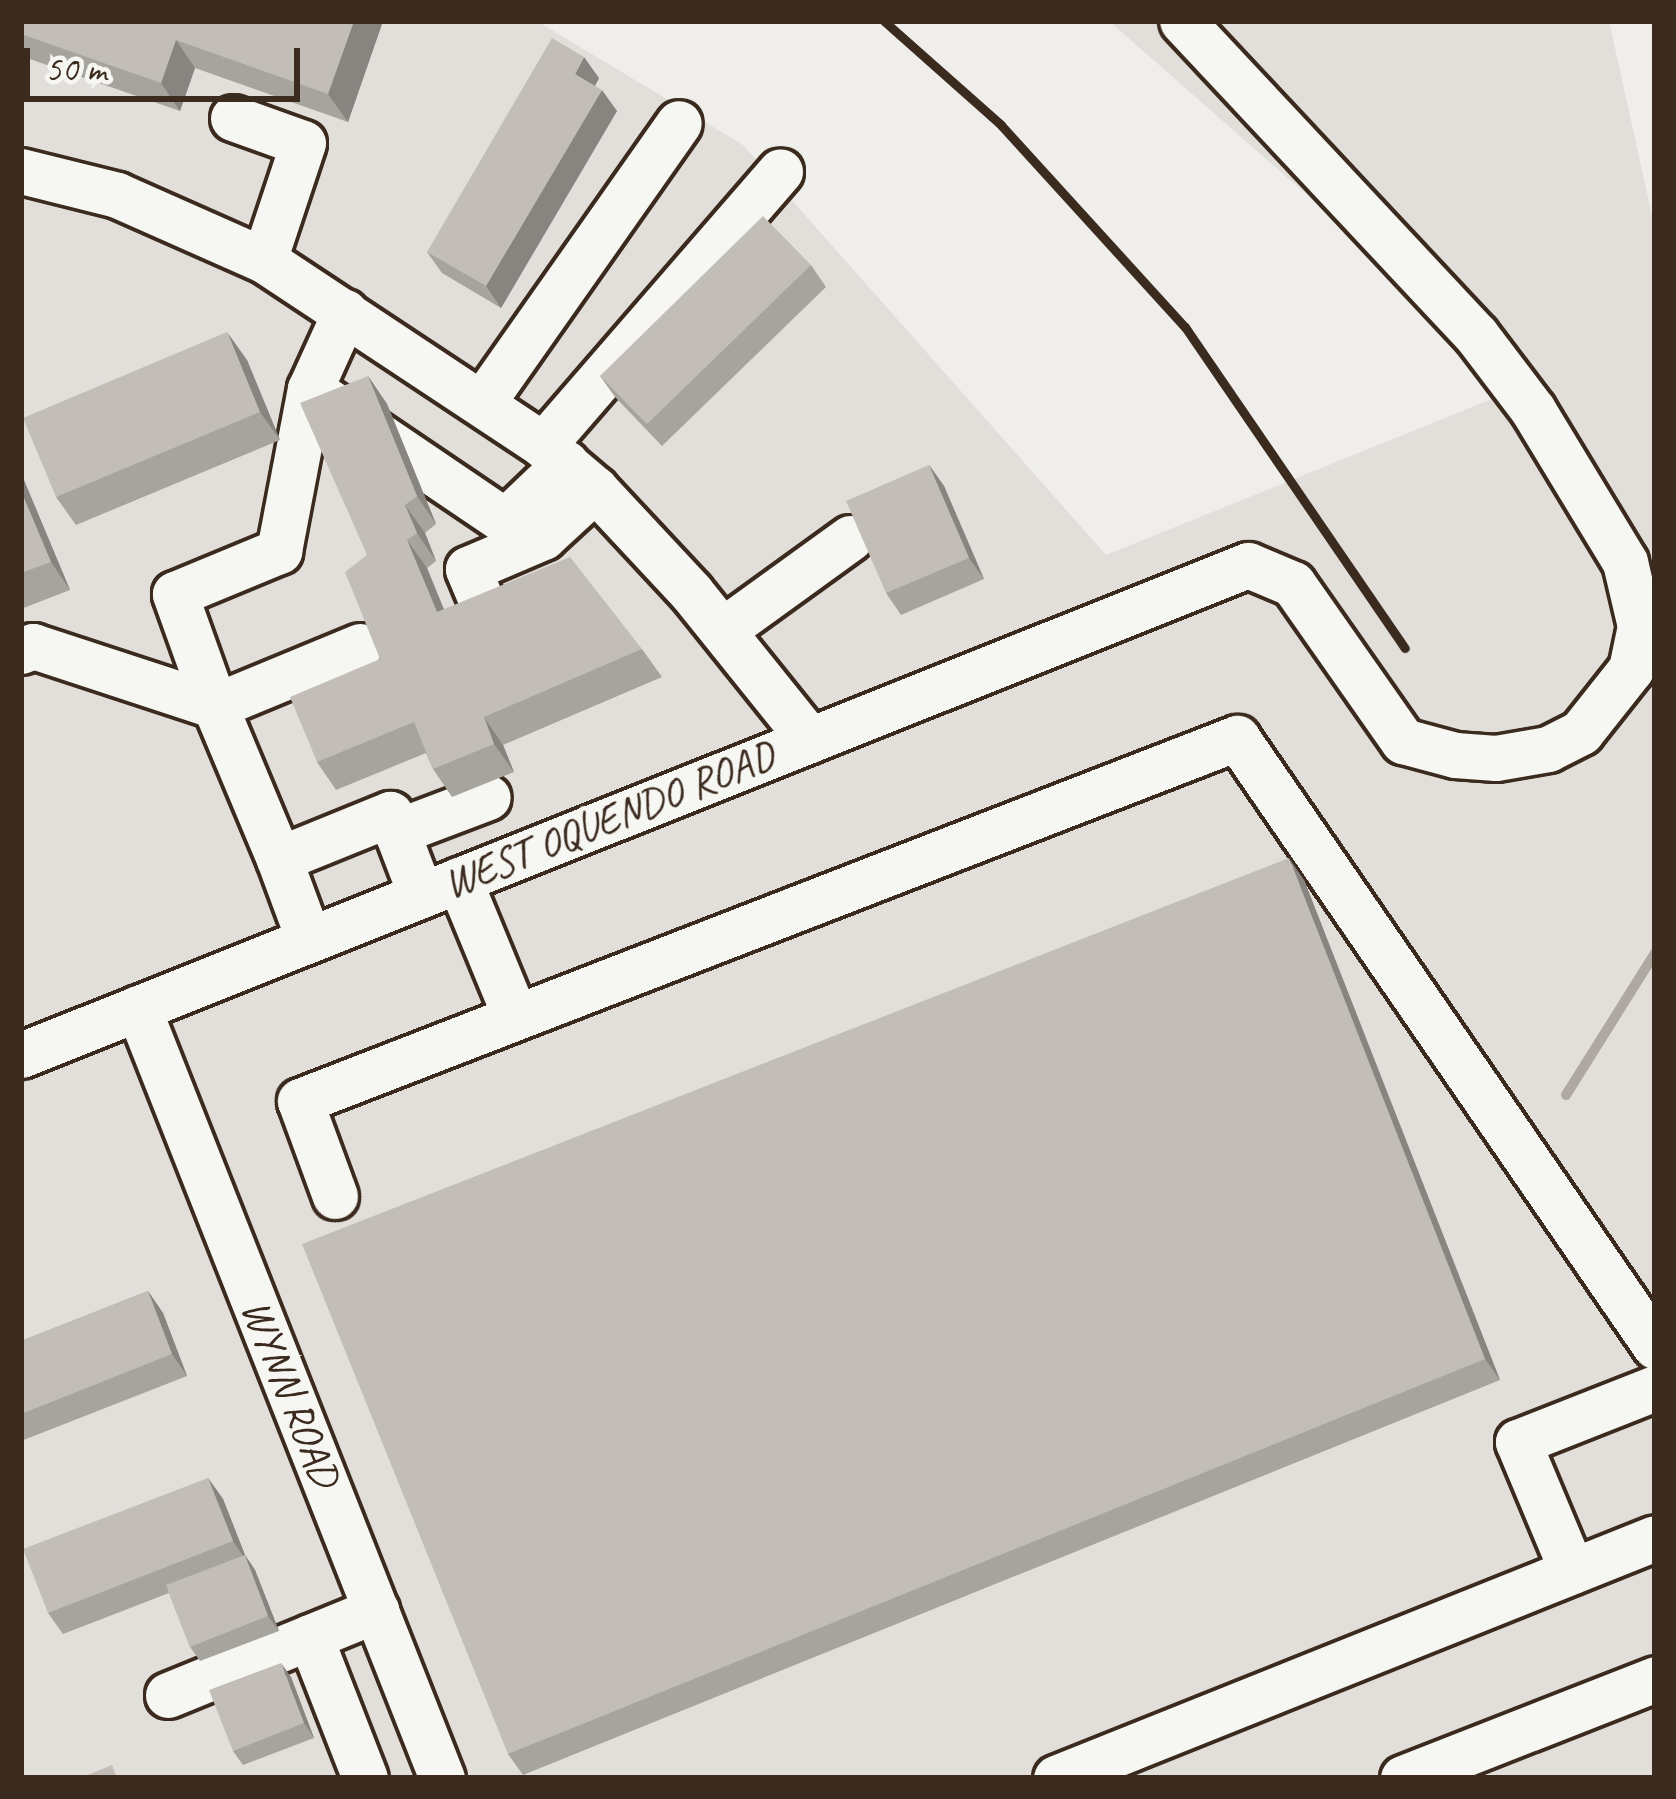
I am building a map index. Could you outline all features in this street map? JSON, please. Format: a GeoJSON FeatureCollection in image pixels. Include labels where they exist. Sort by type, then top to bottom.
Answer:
{"type":"FeatureCollection","features":[{"type":"Feature","properties":{"kind":"street"},"geometry":{"type":"LineString","coordinates":[[810,740],[1248,565],[1293,584],[1403,741],[1455,755],[1496,758],[1548,749],[1581,732],[1631,669],[1640,626],[1625,562],[1533,410],[1476,335],[1182,21]]}},
{"type":"Feature","properties":{"kind":"street"},"geometry":{"type":"LineString","coordinates":[[233,118],[303,143],[264,260]]}},
{"type":"Feature","properties":{"kind":"street"},"geometry":{"type":"LineString","coordinates":[[482,403],[679,123]]}},
{"type":"Feature","properties":{"kind":"street"},"geometry":{"type":"LineString","coordinates":[[310,389],[505,520],[568,466],[780,170]]}},
{"type":"Feature","properties":{"kind":"street","name":"WEST OQUENDO ROAD"},"geometry":{"type":"LineString","coordinates":[[21,171],[117,195],[264,260],[482,403],[568,466],[723,630],[810,740],[21,1054]]}},
{"type":"Feature","properties":{"kind":"street"},"geometry":{"type":"LineString","coordinates":[[309,940],[215,706],[176,594],[279,551],[310,389],[345,312]]}},
{"type":"Feature","properties":{"kind":"street"},"geometry":{"type":"LineString","coordinates":[[488,616],[468,569],[542,537],[568,466]]}},
{"type":"Feature","properties":{"kind":"street"},"geometry":{"type":"LineString","coordinates":[[723,630],[850,538]]}},
{"type":"Feature","properties":{"kind":"street"},"geometry":{"type":"LineString","coordinates":[[21,651],[33,646],[215,706],[360,646]]}},
{"type":"Feature","properties":{"kind":"street"},"geometry":{"type":"LineString","coordinates":[[335,1196],[300,1101],[1237,738],[1655,1346]]}},
{"type":"Feature","properties":{"kind":"street"},"geometry":{"type":"LineString","coordinates":[[397,832],[488,797]]}},
{"type":"Feature","properties":{"kind":"street"},"geometry":{"type":"LineString","coordinates":[[279,860],[390,814],[397,832],[440,887],[515,1016]]}},
{"type":"Feature","properties":{"kind":"street","name":"WYNN ROAD"},"geometry":{"type":"LineString","coordinates":[[138,1008],[442,1778]]}},
{"type":"Feature","properties":{"kind":"street"},"geometry":{"type":"LineString","coordinates":[[1572,1571],[1518,1442],[1655,1388]]}},
{"type":"Feature","properties":{"kind":"street"},"geometry":{"type":"LineString","coordinates":[[1056,1778],[1655,1538]]}},
{"type":"Feature","properties":{"kind":"street"},"geometry":{"type":"LineString","coordinates":[[168,1695],[376,1610]]}},
{"type":"Feature","properties":{"kind":"street"},"geometry":{"type":"LineString","coordinates":[[310,1637],[365,1778]]}},
{"type":"Feature","properties":{"kind":"street"},"geometry":{"type":"LineString","coordinates":[[1403,1778],[1655,1679]]}},
{"type":"Feature","properties":{"kind":"shaded area"},"geometry":{"type":"Polygon","coordinates":[[[21,21],[537,21],[743,145],[1106,555],[1524,386],[1109,21],[1609,21],[1655,229],[1655,1778],[21,1778],[21,21]]]}},
{"type":"Feature","properties":{"kind":"building"},"geometry":{"type":"Polygon","coordinates":[[[21,21],[354,21],[328,94],[176,40],[161,83],[21,34],[21,21]]]}},
{"type":"Feature","properties":{"kind":"building"},"geometry":{"type":"Polygon","coordinates":[[[552,38],[584,57],[575,74],[602,90],[486,286],[427,252],[552,38]]]}},
{"type":"Feature","properties":{"kind":"building"},"geometry":{"type":"Polygon","coordinates":[[[763,216],[811,265],[647,424],[600,376],[763,216]]]}},
{"type":"Feature","properties":{"kind":"building"},"geometry":{"type":"Polygon","coordinates":[[[227,332],[260,412],[56,497],[23,418],[227,332]]]}},
{"type":"Feature","properties":{"kind":"building"},"geometry":{"type":"Polygon","coordinates":[[[368,376],[417,496],[405,505],[417,533],[407,540],[437,612],[570,557],[642,649],[484,717],[494,744],[433,769],[414,722],[317,762],[290,697],[380,659],[345,572],[367,555],[300,403],[368,376]]]}},
{"type":"Feature","properties":{"kind":"building"},"geometry":{"type":"Polygon","coordinates":[[[929,465],[969,558],[886,593],[846,501],[929,465]]]}},
{"type":"Feature","properties":{"kind":"building"},"geometry":{"type":"Polygon","coordinates":[[[21,491],[51,562],[21,573],[21,491]]]}},
{"type":"Feature","properties":{"kind":"building"},"geometry":{"type":"Polygon","coordinates":[[[1289,858],[1485,1359],[508,1754],[302,1244],[1289,858]]]}},
{"type":"Feature","properties":{"kind":"building"},"geometry":{"type":"Polygon","coordinates":[[[148,1291],[172,1354],[21,1414],[21,1341],[148,1291]]]}},
{"type":"Feature","properties":{"kind":"building"},"geometry":{"type":"Polygon","coordinates":[[[208,1478],[233,1541],[48,1613],[23,1549],[208,1478]]]}},
{"type":"Feature","properties":{"kind":"building"},"geometry":{"type":"Polygon","coordinates":[[[245,1555],[268,1616],[190,1647],[166,1585],[245,1555]]]}},
{"type":"Feature","properties":{"kind":"building"},"geometry":{"type":"Polygon","coordinates":[[[281,1663],[304,1723],[233,1751],[209,1690],[281,1663]]]}},
{"type":"Feature","properties":{"kind":"building"},"geometry":{"type":"Polygon","coordinates":[[[112,1765],[117,1778],[80,1778],[112,1765]]]}},
{"type":"Feature","properties":{"kind":"waterway"},"geometry":{"type":"LineString","coordinates":[[1566,1095],[1655,953]]}},
{"type":"Feature","properties":{"kind":"railway"},"geometry":{"type":"LineString","coordinates":[[884,21],[1001,125],[1185,327],[1405,648]]}}]}
